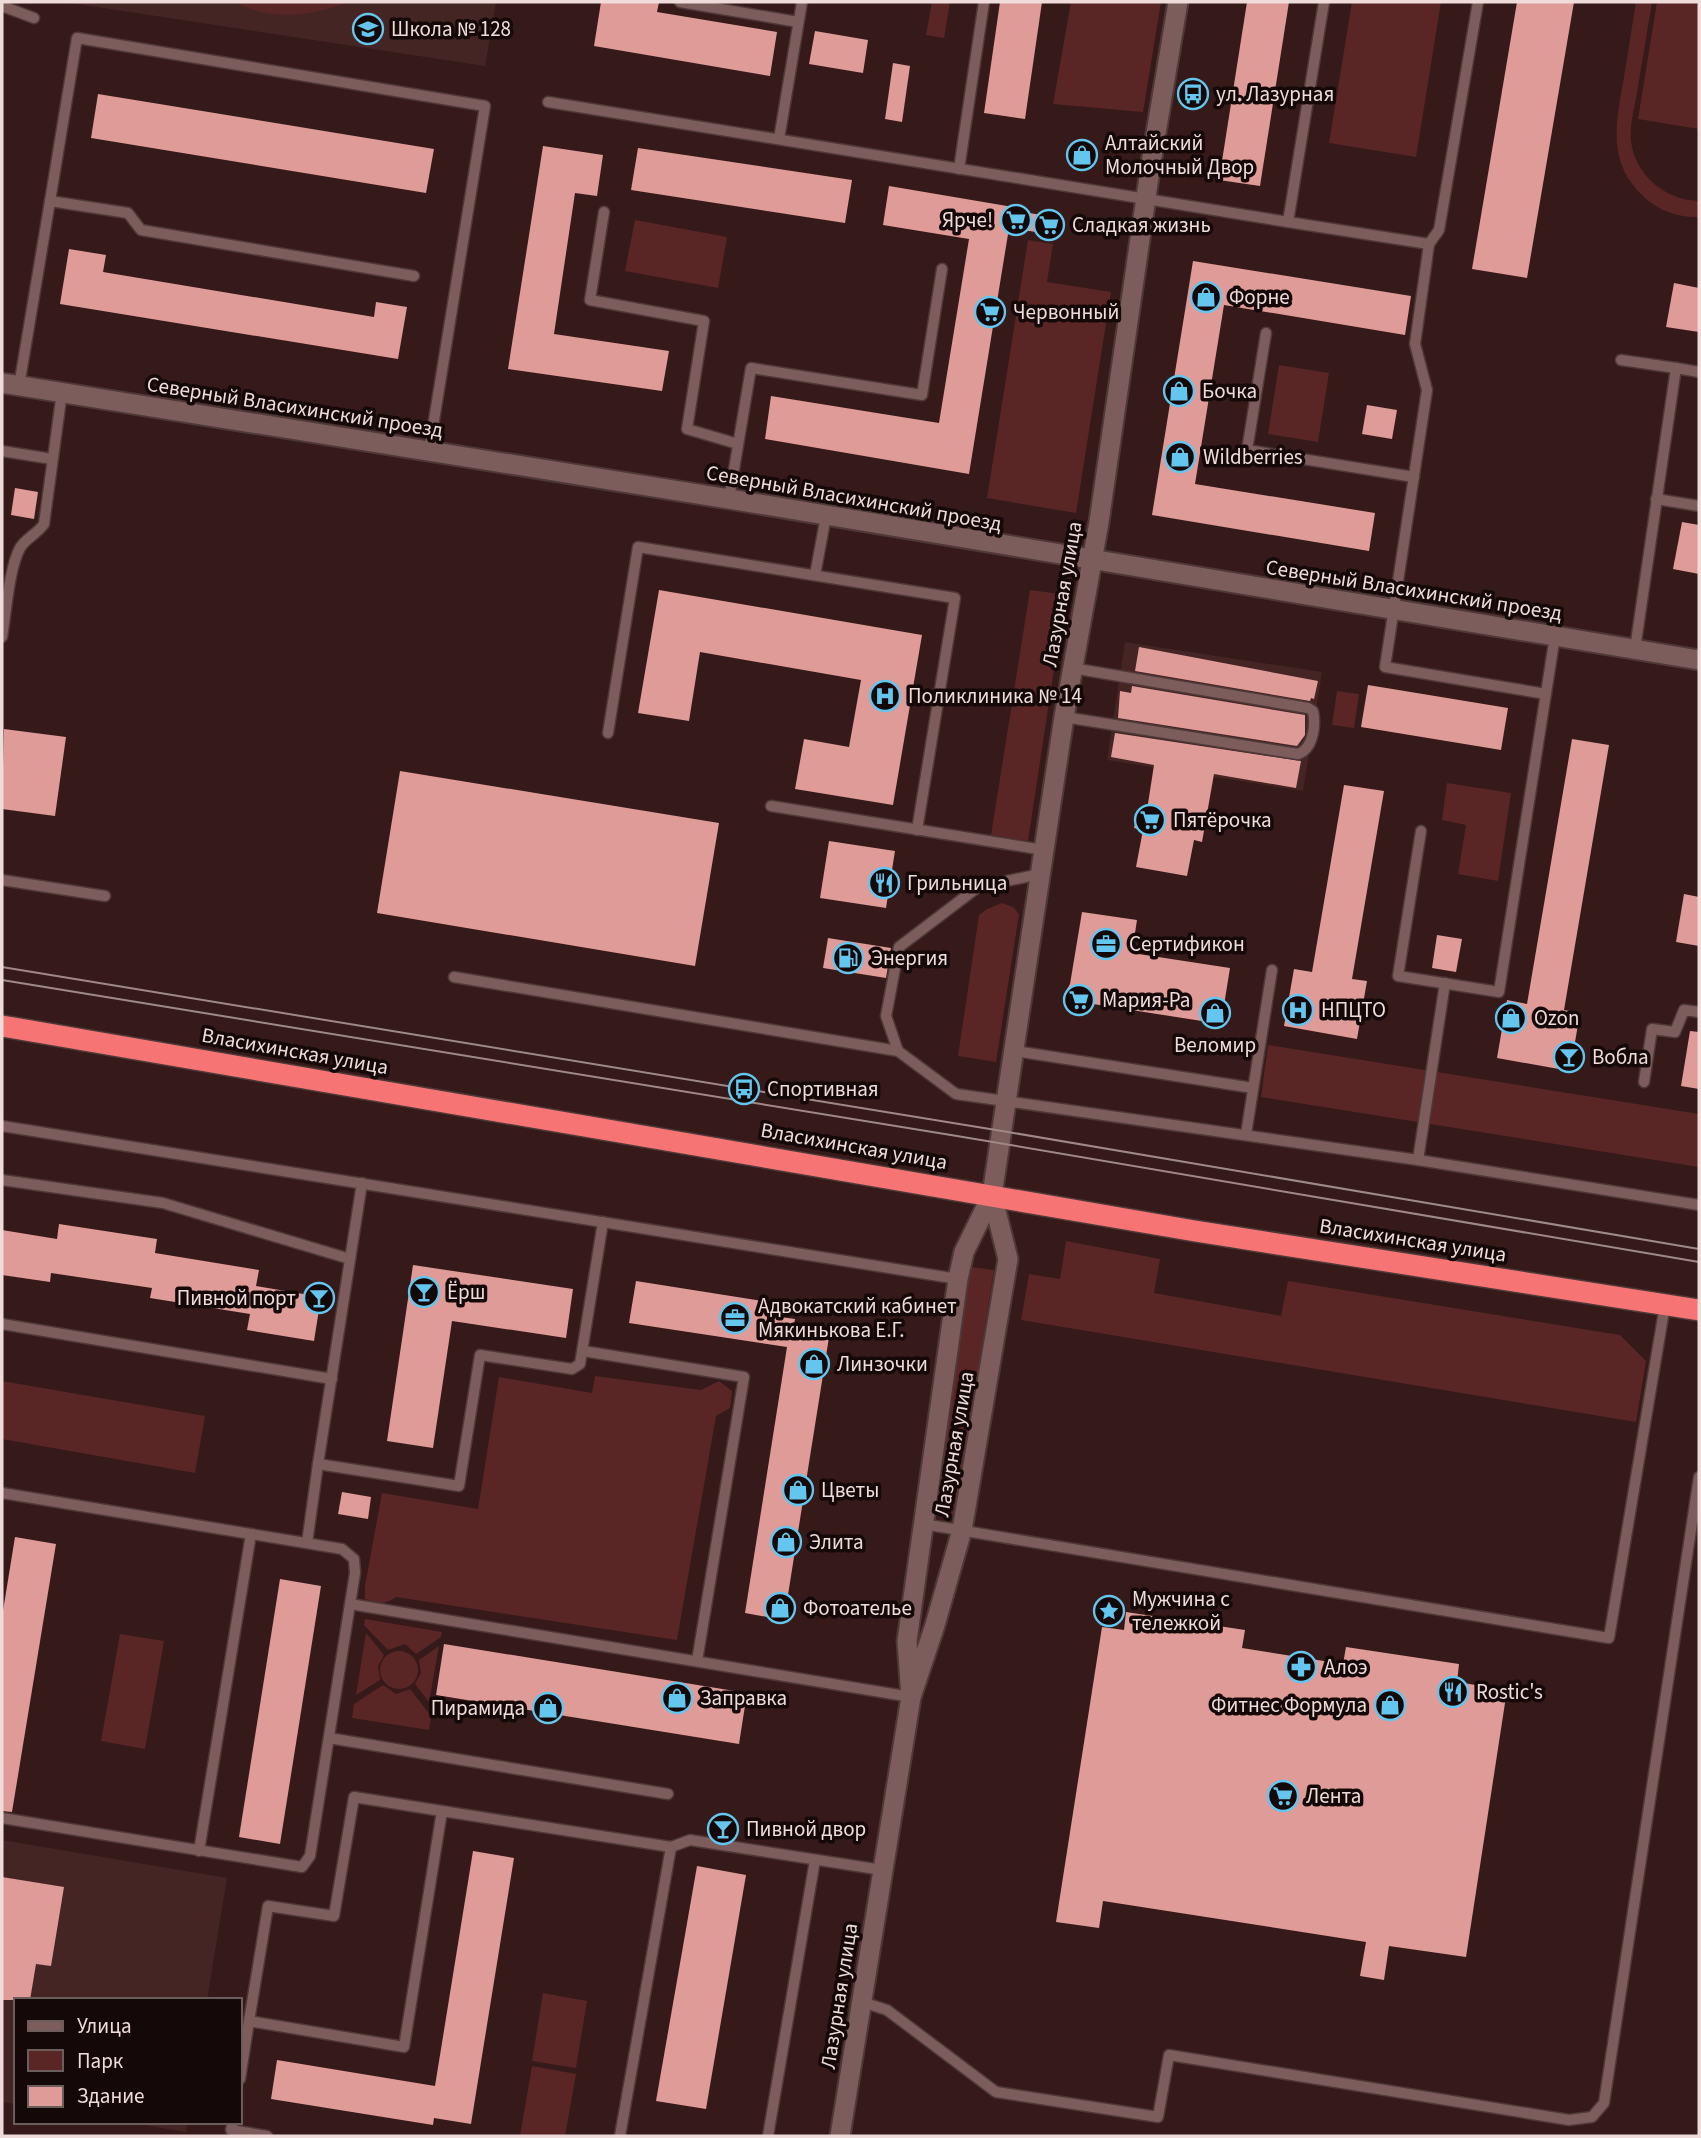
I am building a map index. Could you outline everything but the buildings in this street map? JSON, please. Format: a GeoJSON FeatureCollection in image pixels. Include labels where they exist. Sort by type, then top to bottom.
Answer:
{"type":"FeatureCollection","features":[{"type":"Feature","properties":{"kind":"highway","name":"Власихинская улица"},"geometry":{"type":"LineString","coordinates":[[2,1026],[1209,1233],[1699,1310]]}},
{"type":"Feature","properties":{"kind":"street","name":"Лазурная улица"},"geometry":{"type":"LineString","coordinates":[[911,1697],[907,1641],[958,1279],[964,1252],[992,1195],[1064,717],[1178,2]]}},
{"type":"Feature","properties":{"kind":"street","name":"Северный Власихинский проезд"},"geometry":{"type":"LineString","coordinates":[[11,384],[729,499],[1699,660]]}},
{"type":"Feature","properties":{"kind":"street","name":"Лазурная улица"},"geometry":{"type":"LineString","coordinates":[[840,2136],[911,1697],[962,1530],[1008,1259],[992,1195]]}},
{"type":"Feature","properties":{"kind":"lane"},"geometry":{"type":"LineString","coordinates":[[680,2],[798,22]]}},
{"type":"Feature","properties":{"kind":"lane"},"geometry":{"type":"LineString","coordinates":[[779,139],[802,2]]}},
{"type":"Feature","properties":{"kind":"lane"},"geometry":{"type":"LineString","coordinates":[[960,169],[984,2]]}},
{"type":"Feature","properties":{"kind":"lane"},"geometry":{"type":"LineString","coordinates":[[1287,222],[1324,2]]}},
{"type":"Feature","properties":{"kind":"lane"},"geometry":{"type":"LineString","coordinates":[[1478,2],[1439,230],[1429,244],[1415,344],[1427,390],[1385,667],[1546,694]]}},
{"type":"Feature","properties":{"kind":"lane"},"geometry":{"type":"LineString","coordinates":[[2,6],[34,18]]}},
{"type":"Feature","properties":{"kind":"lane"},"geometry":{"type":"LineString","coordinates":[[11,384],[50,201],[77,38],[485,106],[429,451]]}},
{"type":"Feature","properties":{"kind":"lane"},"geometry":{"type":"LineString","coordinates":[[548,102],[1429,244]]}},
{"type":"Feature","properties":{"kind":"lane"},"geometry":{"type":"LineString","coordinates":[[50,201],[128,214],[141,230],[414,276]]}},
{"type":"Feature","properties":{"kind":"lane"},"geometry":{"type":"LineString","coordinates":[[604,212],[590,300],[704,321],[687,429],[738,444]]}},
{"type":"Feature","properties":{"kind":"lane"},"geometry":{"type":"LineString","coordinates":[[729,499],[751,368],[922,395],[942,269]]}},
{"type":"Feature","properties":{"kind":"lane"},"geometry":{"type":"LineString","coordinates":[[1266,333],[1247,450],[1414,477]]}},
{"type":"Feature","properties":{"kind":"lane"},"geometry":{"type":"LineString","coordinates":[[1621,360],[1699,372]]}},
{"type":"Feature","properties":{"kind":"lane"},"geometry":{"type":"LineString","coordinates":[[1635,649],[1676,368]]}},
{"type":"Feature","properties":{"kind":"lane"},"geometry":{"type":"LineString","coordinates":[[2,638],[16,558],[21,545],[44,524],[62,392]]}},
{"type":"Feature","properties":{"kind":"lane"},"geometry":{"type":"LineString","coordinates":[[2,452],[52,459]]}},
{"type":"Feature","properties":{"kind":"lane"},"geometry":{"type":"LineString","coordinates":[[1656,499],[1699,506]]}},
{"type":"Feature","properties":{"kind":"lane"},"geometry":{"type":"LineString","coordinates":[[815,575],[826,516]]}},
{"type":"Feature","properties":{"kind":"lane"},"geometry":{"type":"LineString","coordinates":[[608,733],[638,547],[955,598],[917,830]]}},
{"type":"Feature","properties":{"kind":"lane"},"geometry":{"type":"LineString","coordinates":[[1421,831],[1398,976],[1499,992],[1555,636]]}},
{"type":"Feature","properties":{"kind":"lane"},"geometry":{"type":"LineString","coordinates":[[1064,717],[1298,754],[1310,747],[1314,718],[1313,711],[1308,708],[1072,668]]}},
{"type":"Feature","properties":{"kind":"lane"},"geometry":{"type":"LineString","coordinates":[[771,806],[1044,850]]}},
{"type":"Feature","properties":{"kind":"lane"},"geometry":{"type":"LineString","coordinates":[[898,1051],[887,1016],[899,947],[978,887],[1040,874]]}},
{"type":"Feature","properties":{"kind":"lane"},"geometry":{"type":"LineString","coordinates":[[2,880],[105,896]]}},
{"type":"Feature","properties":{"kind":"lane"},"geometry":{"type":"LineString","coordinates":[[1246,1134],[1272,970]]}},
{"type":"Feature","properties":{"kind":"lane"},"geometry":{"type":"LineString","coordinates":[[454,977],[898,1051],[956,1094],[1246,1134],[1699,1205]]}},
{"type":"Feature","properties":{"kind":"lane"},"geometry":{"type":"LineString","coordinates":[[1418,1160],[1445,983]]}},
{"type":"Feature","properties":{"kind":"lane"},"geometry":{"type":"LineString","coordinates":[[1644,1082],[1651,1029],[1675,1032],[1684,1010],[1699,1012]]}},
{"type":"Feature","properties":{"kind":"lane"},"geometry":{"type":"LineString","coordinates":[[1015,1051],[1253,1088]]}},
{"type":"Feature","properties":{"kind":"lane"},"geometry":{"type":"LineString","coordinates":[[2,1126],[958,1279]]}},
{"type":"Feature","properties":{"kind":"lane"},"geometry":{"type":"LineString","coordinates":[[2,1180],[163,1203],[350,1259]]}},
{"type":"Feature","properties":{"kind":"lane"},"geometry":{"type":"LineString","coordinates":[[307,1543],[362,1184]]}},
{"type":"Feature","properties":{"kind":"lane"},"geometry":{"type":"LineString","coordinates":[[318,1464],[459,1486],[480,1355],[572,1369],[580,1364],[603,1222]]}},
{"type":"Feature","properties":{"kind":"lane"},"geometry":{"type":"LineString","coordinates":[[922,1524],[1609,1638],[1665,1305]]}},
{"type":"Feature","properties":{"kind":"lane"},"geometry":{"type":"LineString","coordinates":[[2,1324],[332,1379]]}},
{"type":"Feature","properties":{"kind":"lane"},"geometry":{"type":"LineString","coordinates":[[583,1351],[744,1377],[697,1661]]}},
{"type":"Feature","properties":{"kind":"lane"},"geometry":{"type":"LineString","coordinates":[[862,2002],[887,2010],[996,2092],[1063,2103],[1158,2117],[1169,2055],[1569,2120],[1592,2117],[1604,2103],[1699,1477]]}},
{"type":"Feature","properties":{"kind":"lane"},"geometry":{"type":"LineString","coordinates":[[2,1493],[342,1549],[354,1559],[355,1573],[310,1856],[302,1867],[2,1818]]}},
{"type":"Feature","properties":{"kind":"lane"},"geometry":{"type":"LineString","coordinates":[[199,1851],[251,1534]]}},
{"type":"Feature","properties":{"kind":"lane"},"geometry":{"type":"LineString","coordinates":[[350,1604],[911,1697]]}},
{"type":"Feature","properties":{"kind":"lane"},"geometry":{"type":"LineString","coordinates":[[329,1738],[668,1794]]}},
{"type":"Feature","properties":{"kind":"lane"},"geometry":{"type":"LineString","coordinates":[[242,2066],[268,1906],[334,1916],[354,1797],[671,1847],[690,1840],[883,1870]]}},
{"type":"Feature","properties":{"kind":"lane"},"geometry":{"type":"LineString","coordinates":[[249,2021],[404,2047],[442,1811]]}},
{"type":"Feature","properties":{"kind":"lane"},"geometry":{"type":"LineString","coordinates":[[620,2136],[671,1847]]}},
{"type":"Feature","properties":{"kind":"lane"},"geometry":{"type":"LineString","coordinates":[[768,2136],[815,1860]]}},
{"type":"Feature","properties":{"kind":"lane"},"geometry":{"type":"LineString","coordinates":[[233,2124],[232,2130],[267,2136]]}},
{"type":"Feature","properties":{"kind":"shaded area","name":"Школа № 128"},"geometry":{"type":"Polygon","coordinates":[[[64,2],[496,2],[485,66],[64,2]]]}},
{"type":"Feature","properties":{"kind":"shaded area"},"geometry":{"type":"Polygon","coordinates":[[[1125,642],[1322,672],[1303,791],[1107,760],[1125,642]]]}},
{"type":"Feature","properties":{"kind":"shaded area"},"geometry":{"type":"Polygon","coordinates":[[[2,1840],[227,1878],[207,1998],[14,1998],[14,2104],[2,2102],[2,1840]]]}},
{"type":"Feature","properties":{"kind":"shaded area"},"geometry":{"type":"Polygon","coordinates":[[[139,2124],[187,2124],[186,2132],[139,2124]]]}},
{"type":"Feature","properties":{"kind":"green space"},"geometry":{"type":"Polygon","coordinates":[[[236,2],[348,2],[321,11],[292,15],[263,12],[236,2]]]}},
{"type":"Feature","properties":{"kind":"green space"},"geometry":{"type":"Polygon","coordinates":[[[932,2],[950,2],[944,38],[926,35],[932,2]]]}},
{"type":"Feature","properties":{"kind":"green space"},"geometry":{"type":"Polygon","coordinates":[[[1071,2],[1161,2],[1143,112],[1053,104],[1071,2]]]}},
{"type":"Feature","properties":{"kind":"green space"},"geometry":{"type":"Polygon","coordinates":[[[1352,2],[1441,2],[1416,157],[1329,143],[1352,2]]]}},
{"type":"Feature","properties":{"kind":"green space"},"geometry":{"type":"Polygon","coordinates":[[[1636,2],[1652,2],[1632,120],[1632,147],[1641,169],[1657,186],[1676,197],[1699,201],[1699,217],[1677,215],[1651,203],[1633,185],[1619,156],[1618,110],[1636,2]]]}},
{"type":"Feature","properties":{"kind":"green space"},"geometry":{"type":"Polygon","coordinates":[[[1657,2],[1699,2],[1699,129],[1638,119],[1657,2]]]}},
{"type":"Feature","properties":{"kind":"green space"},"geometry":{"type":"Polygon","coordinates":[[[635,220],[727,237],[718,288],[625,271],[635,220]]]}},
{"type":"Feature","properties":{"kind":"green space"},"geometry":{"type":"Polygon","coordinates":[[[1028,240],[1053,244],[1047,282],[1111,292],[1076,513],[987,498],[1028,240]]]}},
{"type":"Feature","properties":{"kind":"green space"},"geometry":{"type":"Polygon","coordinates":[[[1279,365],[1329,373],[1318,442],[1268,434],[1279,365]]]}},
{"type":"Feature","properties":{"kind":"green space"},"geometry":{"type":"Polygon","coordinates":[[[1030,590],[1060,594],[1063,610],[1028,841],[991,835],[1030,590]]]}},
{"type":"Feature","properties":{"kind":"green space"},"geometry":{"type":"Polygon","coordinates":[[[1337,691],[1359,694],[1354,728],[1332,725],[1337,691]]]}},
{"type":"Feature","properties":{"kind":"green space"},"geometry":{"type":"Polygon","coordinates":[[[1447,783],[1511,793],[1498,881],[1458,874],[1466,825],[1442,820],[1447,783]]]}},
{"type":"Feature","properties":{"kind":"green space"},"geometry":{"type":"Polygon","coordinates":[[[1002,903],[1013,907],[1019,914],[996,1062],[958,1056],[979,915],[1002,903]]]}},
{"type":"Feature","properties":{"kind":"green space"},"geometry":{"type":"Polygon","coordinates":[[[1268,1045],[1699,1114],[1699,1167],[1261,1097],[1268,1045]]]}},
{"type":"Feature","properties":{"kind":"green space"},"geometry":{"type":"Polygon","coordinates":[[[1066,1241],[1160,1259],[1154,1293],[1281,1316],[1288,1281],[1620,1335],[1646,1361],[1636,1422],[1021,1320],[1029,1274],[1060,1279],[1066,1241]]]}},
{"type":"Feature","properties":{"kind":"green space"},"geometry":{"type":"Polygon","coordinates":[[[971,1267],[994,1270],[955,1512],[949,1518],[937,1514],[934,1508],[971,1267]]]}},
{"type":"Feature","properties":{"kind":"green space"},"geometry":{"type":"Polygon","coordinates":[[[595,1376],[701,1390],[719,1381],[732,1391],[730,1408],[716,1416],[677,1640],[396,1597],[381,1603],[365,1599],[382,1493],[478,1509],[499,1377],[592,1393],[595,1376]]]}},
{"type":"Feature","properties":{"kind":"green space"},"geometry":{"type":"Polygon","coordinates":[[[2,1381],[205,1416],[195,1473],[2,1439],[2,1381]]]}},
{"type":"Feature","properties":{"kind":"green space"},"geometry":{"type":"Polygon","coordinates":[[[365,1619],[442,1632],[441,1637],[416,1654],[405,1644],[388,1650],[364,1625],[365,1619]]]}},
{"type":"Feature","properties":{"kind":"green space"},"geometry":{"type":"Polygon","coordinates":[[[366,1633],[384,1655],[378,1666],[380,1680],[356,1695],[366,1633]]]}},
{"type":"Feature","properties":{"kind":"green space"},"geometry":{"type":"Polygon","coordinates":[[[120,1634],[164,1641],[145,1749],[101,1741],[120,1634]]]}},
{"type":"Feature","properties":{"kind":"green space"},"geometry":{"type":"Polygon","coordinates":[[[439,1646],[429,1702],[415,1684],[421,1673],[419,1660],[439,1646]]]}},
{"type":"Feature","properties":{"kind":"green space"},"geometry":{"type":"Polygon","coordinates":[[[399,1651],[413,1656],[418,1670],[413,1684],[399,1689],[385,1684],[380,1670],[385,1656],[399,1651]]]}},
{"type":"Feature","properties":{"kind":"green space"},"geometry":{"type":"Polygon","coordinates":[[[383,1685],[396,1694],[410,1689],[431,1716],[429,1730],[352,1718],[354,1704],[383,1685]]]}},
{"type":"Feature","properties":{"kind":"green space"},"geometry":{"type":"Polygon","coordinates":[[[543,1993],[587,2001],[576,2068],[532,2061],[543,1993]]]}},
{"type":"Feature","properties":{"kind":"green space"},"geometry":{"type":"Polygon","coordinates":[[[532,2066],[576,2074],[565,2136],[520,2136],[532,2066]]]}},
{"type":"Feature","properties":{"kind":"tram line"},"geometry":{"type":"LineString","coordinates":[[2,967],[1002,1131],[1699,1249]]}},
{"type":"Feature","properties":{"kind":"tram line"},"geometry":{"type":"LineString","coordinates":[[2,980],[957,1136],[1699,1262]]}},
{"type":"Feature","properties":{"kind":"place","name":"Школа № 128"},"geometry":{"type":"Point","coordinates":[368,29]}},
{"type":"Feature","properties":{"kind":"place","name":"ул. Лазурная"},"geometry":{"type":"Point","coordinates":[1193,94]}},
{"type":"Feature","properties":{"kind":"place","name":"Алтайский Молочный Двор"},"geometry":{"type":"Point","coordinates":[1082,155]}},
{"type":"Feature","properties":{"kind":"place","name":"Ярче!"},"geometry":{"type":"Point","coordinates":[1016,220]}},
{"type":"Feature","properties":{"kind":"place","name":"Сладкая жизнь"},"geometry":{"type":"Point","coordinates":[1049,225]}},
{"type":"Feature","properties":{"kind":"place","name":"Форне"},"geometry":{"type":"Point","coordinates":[1206,297]}},
{"type":"Feature","properties":{"kind":"place","name":"Червонный"},"geometry":{"type":"Point","coordinates":[990,312]}},
{"type":"Feature","properties":{"kind":"place","name":"Бочка"},"geometry":{"type":"Point","coordinates":[1179,391]}},
{"type":"Feature","properties":{"kind":"place","name":"Wildberries"},"geometry":{"type":"Point","coordinates":[1180,457]}},
{"type":"Feature","properties":{"kind":"place","name":"Поликлиника № 14"},"geometry":{"type":"Point","coordinates":[885,696]}},
{"type":"Feature","properties":{"kind":"place","name":"Пятёрочка"},"geometry":{"type":"Point","coordinates":[1150,820]}},
{"type":"Feature","properties":{"kind":"place","name":"Грильница"},"geometry":{"type":"Point","coordinates":[884,883]}},
{"type":"Feature","properties":{"kind":"place","name":"Сертификон"},"geometry":{"type":"Point","coordinates":[1106,944]}},
{"type":"Feature","properties":{"kind":"place","name":"Энергия"},"geometry":{"type":"Point","coordinates":[848,958]}},
{"type":"Feature","properties":{"kind":"place","name":"Мария-Ра"},"geometry":{"type":"Point","coordinates":[1079,1000]}},
{"type":"Feature","properties":{"kind":"place","name":"НПЦТО"},"geometry":{"type":"Point","coordinates":[1298,1010]}},
{"type":"Feature","properties":{"kind":"place","name":"Веломир"},"geometry":{"type":"Point","coordinates":[1215,1013]}},
{"type":"Feature","properties":{"kind":"place","name":"Ozon"},"geometry":{"type":"Point","coordinates":[1511,1018]}},
{"type":"Feature","properties":{"kind":"place","name":"Вобла"},"geometry":{"type":"Point","coordinates":[1569,1057]}},
{"type":"Feature","properties":{"kind":"place","name":"Спортивная"},"geometry":{"type":"Point","coordinates":[744,1089]}},
{"type":"Feature","properties":{"kind":"place","name":"Ёрш"},"geometry":{"type":"Point","coordinates":[424,1292]}},
{"type":"Feature","properties":{"kind":"place","name":"Пивной порт"},"geometry":{"type":"Point","coordinates":[319,1298]}},
{"type":"Feature","properties":{"kind":"place","name":"Адвокатский кабинет Мякинькова Е.Г."},"geometry":{"type":"Point","coordinates":[735,1318]}},
{"type":"Feature","properties":{"kind":"place","name":"Линзочки"},"geometry":{"type":"Point","coordinates":[814,1364]}},
{"type":"Feature","properties":{"kind":"place","name":"Цветы"},"geometry":{"type":"Point","coordinates":[798,1490]}},
{"type":"Feature","properties":{"kind":"place","name":"Элита"},"geometry":{"type":"Point","coordinates":[786,1542]}},
{"type":"Feature","properties":{"kind":"place","name":"Фотоателье"},"geometry":{"type":"Point","coordinates":[780,1608]}},
{"type":"Feature","properties":{"kind":"place","name":"Мужчина с тележкой"},"geometry":{"type":"Point","coordinates":[1109,1611]}},
{"type":"Feature","properties":{"kind":"place","name":"Алоэ"},"geometry":{"type":"Point","coordinates":[1301,1667]}},
{"type":"Feature","properties":{"kind":"place","name":"Rostic's"},"geometry":{"type":"Point","coordinates":[1453,1692]}},
{"type":"Feature","properties":{"kind":"place","name":"Заправка"},"geometry":{"type":"Point","coordinates":[677,1698]}},
{"type":"Feature","properties":{"kind":"place","name":"Фитнес Формула"},"geometry":{"type":"Point","coordinates":[1390,1705]}},
{"type":"Feature","properties":{"kind":"place","name":"Пирамида"},"geometry":{"type":"Point","coordinates":[548,1708]}},
{"type":"Feature","properties":{"kind":"place","name":"Лента"},"geometry":{"type":"Point","coordinates":[1283,1796]}},
{"type":"Feature","properties":{"kind":"place","name":"Пивной двор"},"geometry":{"type":"Point","coordinates":[723,1829]}}]}
